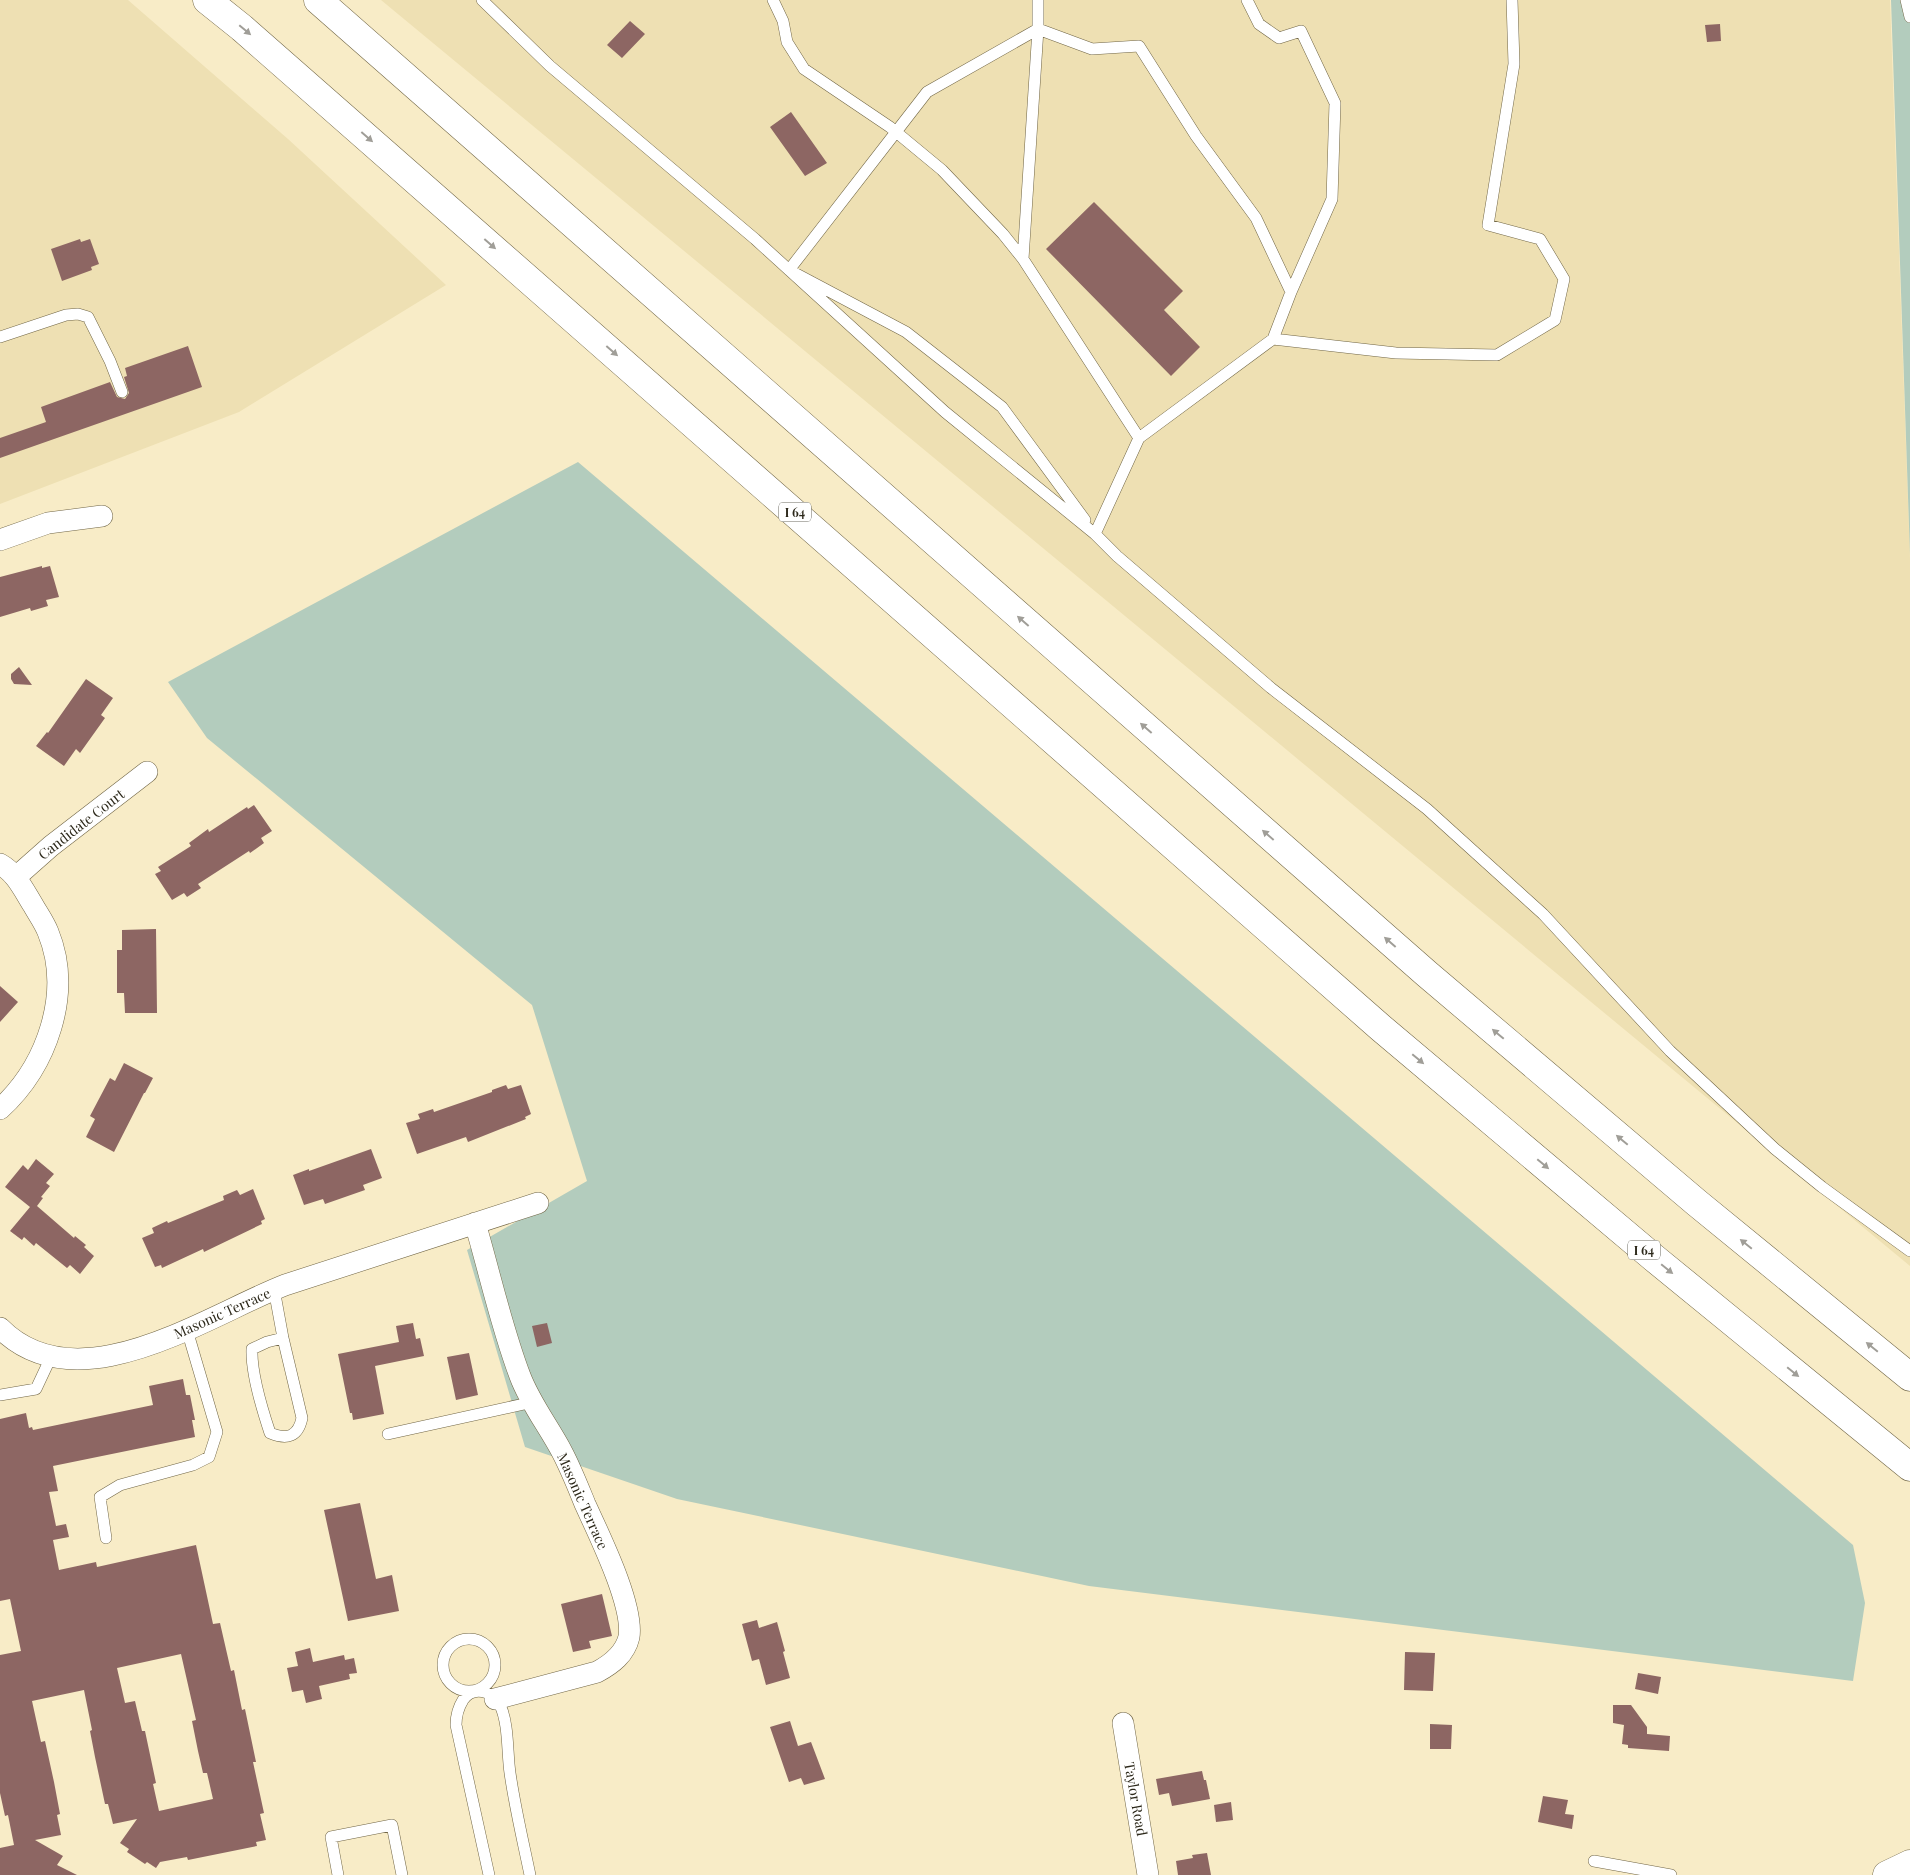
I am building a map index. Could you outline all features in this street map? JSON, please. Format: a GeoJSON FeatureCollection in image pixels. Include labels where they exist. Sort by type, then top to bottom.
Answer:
{"type":"FeatureCollection","features":[{"type":"Feature","properties":{"kind":"main road","name":"I 64"},"geometry":{"type":"LineString","coordinates":[[207,0],[242,28],[545,292],[1381,1028],[1654,1258],[1910,1467]]}},
{"type":"Feature","properties":{"kind":"main road"},"geometry":{"type":"LineString","coordinates":[[318,0],[1419,968],[1689,1197],[1910,1377]]}},
{"type":"Feature","properties":{"kind":"main road"},"geometry":{"type":"LineString","coordinates":[[1887,1875],[1910,1864]]}},
{"type":"Feature","properties":{"kind":"street"},"geometry":{"type":"LineString","coordinates":[[0,540],[48,523],[102,516]]}},
{"type":"Feature","properties":{"kind":"street","name":"Candidate Court"},"geometry":{"type":"LineString","coordinates":[[8,871],[51,846],[147,772]]}},
{"type":"Feature","properties":{"kind":"street"},"geometry":{"type":"LineString","coordinates":[[0,1109],[11,1099],[29,1075],[44,1050],[54,1014],[57,991],[56,965],[48,930],[8,871]]}},
{"type":"Feature","properties":{"kind":"street","name":"Masonic Terrace"},"geometry":{"type":"LineString","coordinates":[[0,1328],[23,1346],[51,1357],[82,1359],[108,1356],[151,1344],[187,1330],[274,1289],[538,1203]]}},
{"type":"Feature","properties":{"kind":"street","name":"Masonic Terrace"},"geometry":{"type":"LineString","coordinates":[[475,1223],[520,1377],[563,1452],[608,1556],[625,1603],[630,1626],[626,1646],[619,1658],[608,1667],[597,1672],[495,1699]]}},
{"type":"Feature","properties":{"kind":"street","name":"Taylor Road"},"geometry":{"type":"LineString","coordinates":[[1123,1724],[1148,1875]]}},
{"type":"Feature","properties":{"kind":"lane"},"geometry":{"type":"LineString","coordinates":[[482,0],[550,66],[755,239],[945,412],[1095,534],[1117,556],[1271,688],[1434,816],[1543,914],[1670,1051],[1775,1149],[1822,1187],[1910,1251]]}},
{"type":"Feature","properties":{"kind":"lane"},"geometry":{"type":"LineString","coordinates":[[773,0],[783,21],[787,42],[804,69],[896,132],[942,170],[1003,234],[1023,259],[1139,438]]}},
{"type":"Feature","properties":{"kind":"lane"},"geometry":{"type":"LineString","coordinates":[[1023,259],[1038,29],[1038,0]]}},
{"type":"Feature","properties":{"kind":"lane"},"geometry":{"type":"LineString","coordinates":[[1095,534],[1139,438],[1273,338],[1332,199],[1334,103],[1301,30],[1280,38],[1259,24],[1247,0]]}},
{"type":"Feature","properties":{"kind":"lane"},"geometry":{"type":"LineString","coordinates":[[1273,338],[1396,353],[1497,355],[1555,320],[1564,279],[1540,239],[1488,225],[1514,64],[1512,0]]}},
{"type":"Feature","properties":{"kind":"lane"},"geometry":{"type":"LineString","coordinates":[[1906,0],[1910,17]]}},
{"type":"Feature","properties":{"kind":"lane"},"geometry":{"type":"LineString","coordinates":[[788,270],[927,92],[1038,29],[1092,49],[1139,46],[1196,136],[1256,218],[1291,292]]}},
{"type":"Feature","properties":{"kind":"lane"},"geometry":{"type":"LineString","coordinates":[[788,270],[906,332],[1002,407],[1095,534]]}},
{"type":"Feature","properties":{"kind":"lane"},"geometry":{"type":"LineString","coordinates":[[0,337],[66,314],[88,316],[110,361],[122,392]]}},
{"type":"Feature","properties":{"kind":"lane"},"geometry":{"type":"LineString","coordinates":[[274,1289],[283,1338],[302,1418],[300,1427],[294,1435],[281,1437],[270,1433],[264,1416],[251,1359],[252,1349],[256,1346],[283,1338]]}},
{"type":"Feature","properties":{"kind":"lane"},"geometry":{"type":"LineString","coordinates":[[106,1538],[100,1497],[120,1485],[193,1466],[209,1458],[218,1432],[187,1330]]}},
{"type":"Feature","properties":{"kind":"lane"},"geometry":{"type":"LineString","coordinates":[[0,1395],[36,1389],[51,1357]]}},
{"type":"Feature","properties":{"kind":"lane"},"geometry":{"type":"LineString","coordinates":[[388,1434],[533,1402]]}},
{"type":"Feature","properties":{"kind":"lane"},"geometry":{"type":"LineString","coordinates":[[490,1875],[456,1725],[456,1716],[465,1696],[474,1691],[488,1682],[495,1668],[494,1659],[486,1645],[480,1641],[463,1639],[449,1647],[442,1662],[443,1670],[451,1685],[458,1689],[474,1691],[483,1691],[492,1695],[500,1704],[504,1721],[510,1773],[530,1875]]}},
{"type":"Feature","properties":{"kind":"lane"},"geometry":{"type":"LineString","coordinates":[[338,1875],[331,1837],[392,1825],[402,1875]]}},
{"type":"Feature","properties":{"kind":"lane"},"geometry":{"type":"LineString","coordinates":[[1594,1861],[1671,1875]]}},
{"type":"Feature","properties":{"kind":"shaded area"},"geometry":{"type":"Polygon","coordinates":[[[0,0],[128,0],[288,139],[446,285],[239,412],[0,504],[0,0]]]}},
{"type":"Feature","properties":{"kind":"shaded area"},"geometry":{"type":"Polygon","coordinates":[[[381,0],[1890,0],[1910,558],[1910,1266],[381,0]]]}},
{"type":"Feature","properties":{"kind":"green space"},"geometry":{"type":"Polygon","coordinates":[[[1891,0],[1910,0],[1910,555],[1891,0]]]}},
{"type":"Feature","properties":{"kind":"green space"},"geometry":{"type":"Polygon","coordinates":[[[578,462],[1853,1545],[1865,1603],[1853,1681],[1089,1586],[677,1499],[525,1447],[467,1250],[587,1181],[532,1005],[207,738],[168,682],[578,462]]]}},
{"type":"Feature","properties":{"kind":"building"},"geometry":{"type":"Polygon","coordinates":[[[630,21],[645,34],[622,58],[607,45],[630,21]]]}},
{"type":"Feature","properties":{"kind":"building"},"geometry":{"type":"Polygon","coordinates":[[[1720,24],[1721,41],[1707,42],[1705,25],[1720,24]]]}},
{"type":"Feature","properties":{"kind":"building"},"geometry":{"type":"Polygon","coordinates":[[[791,112],[827,163],[805,176],[770,127],[791,112]]]}},
{"type":"Feature","properties":{"kind":"building"},"geometry":{"type":"Polygon","coordinates":[[[1094,202],[1183,291],[1164,310],[1200,347],[1171,376],[1046,249],[1094,202]]]}},
{"type":"Feature","properties":{"kind":"building"},"geometry":{"type":"Polygon","coordinates":[[[80,239],[81,242],[90,239],[99,264],[91,267],[92,270],[62,281],[51,249],[80,239]]]}},
{"type":"Feature","properties":{"kind":"building"},"geometry":{"type":"Polygon","coordinates":[[[188,346],[202,387],[0,458],[0,438],[46,422],[41,407],[110,382],[117,397],[125,399],[129,393],[124,377],[127,376],[125,368],[188,346]]]}},
{"type":"Feature","properties":{"kind":"building"},"geometry":{"type":"Polygon","coordinates":[[[42,566],[42,568],[50,566],[59,597],[46,600],[48,606],[31,611],[30,608],[0,617],[0,577],[42,566]]]}},
{"type":"Feature","properties":{"kind":"building"},"geometry":{"type":"Polygon","coordinates":[[[19,667],[32,685],[14,684],[11,674],[19,667]]]}},
{"type":"Feature","properties":{"kind":"building"},"geometry":{"type":"Polygon","coordinates":[[[86,679],[113,698],[101,715],[105,718],[80,753],[76,749],[64,766],[36,746],[48,733],[86,679]]]}},
{"type":"Feature","properties":{"kind":"building"},"geometry":{"type":"Polygon","coordinates":[[[254,805],[272,831],[261,838],[264,843],[198,884],[201,888],[187,897],[184,893],[172,900],[155,874],[161,871],[158,867],[191,846],[189,843],[208,829],[209,832],[247,807],[248,809],[254,805]]]}},
{"type":"Feature","properties":{"kind":"building"},"geometry":{"type":"Polygon","coordinates":[[[156,929],[157,1013],[125,1013],[124,993],[117,993],[117,950],[122,950],[122,930],[156,929]]]}},
{"type":"Feature","properties":{"kind":"building"},"geometry":{"type":"Polygon","coordinates":[[[0,986],[18,1002],[0,1022],[0,986]]]}},
{"type":"Feature","properties":{"kind":"building"},"geometry":{"type":"Polygon","coordinates":[[[124,1063],[153,1078],[114,1152],[86,1137],[95,1119],[90,1116],[110,1078],[115,1081],[124,1063]]]}},
{"type":"Feature","properties":{"kind":"building"},"geometry":{"type":"Polygon","coordinates":[[[506,1085],[508,1089],[521,1085],[531,1114],[525,1117],[526,1119],[468,1142],[466,1137],[417,1154],[406,1123],[420,1119],[418,1114],[433,1109],[434,1112],[492,1092],[492,1090],[506,1085]]]}},
{"type":"Feature","properties":{"kind":"building"},"geometry":{"type":"Polygon","coordinates":[[[371,1149],[382,1178],[363,1185],[365,1190],[325,1204],[323,1199],[304,1205],[293,1175],[371,1149]]]}},
{"type":"Feature","properties":{"kind":"building"},"geometry":{"type":"Polygon","coordinates":[[[36,1159],[54,1174],[46,1183],[50,1186],[41,1197],[43,1198],[37,1206],[74,1238],[75,1236],[86,1245],[84,1247],[94,1256],[80,1274],[70,1265],[67,1268],[36,1243],[34,1246],[24,1237],[22,1240],[10,1231],[30,1207],[5,1187],[23,1165],[28,1170],[36,1159]]]}},
{"type":"Feature","properties":{"kind":"building"},"geometry":{"type":"Polygon","coordinates":[[[253,1189],[265,1219],[261,1221],[262,1224],[204,1252],[203,1249],[162,1268],[161,1265],[155,1267],[142,1238],[154,1233],[152,1228],[224,1200],[223,1196],[237,1190],[240,1195],[253,1189]]]}},
{"type":"Feature","properties":{"kind":"building"},"geometry":{"type":"Polygon","coordinates":[[[413,1323],[416,1339],[420,1338],[424,1356],[375,1366],[384,1414],[353,1420],[338,1354],[399,1342],[396,1326],[413,1323]]]}},
{"type":"Feature","properties":{"kind":"building"},"geometry":{"type":"Polygon","coordinates":[[[547,1323],[552,1343],[537,1347],[532,1326],[547,1323]]]}},
{"type":"Feature","properties":{"kind":"building"},"geometry":{"type":"Polygon","coordinates":[[[469,1353],[478,1395],[456,1400],[447,1357],[469,1353]]]}},
{"type":"Feature","properties":{"kind":"building"},"geometry":{"type":"Polygon","coordinates":[[[183,1379],[186,1395],[190,1395],[195,1420],[192,1420],[195,1437],[53,1466],[58,1491],[49,1492],[56,1526],[66,1524],[69,1537],[53,1540],[59,1570],[96,1562],[97,1567],[196,1545],[213,1624],[220,1623],[231,1671],[234,1670],[242,1710],[245,1709],[256,1762],[253,1762],[264,1813],[260,1814],[266,1840],[256,1842],[257,1846],[188,1860],[187,1857],[160,1862],[156,1868],[147,1862],[145,1864],[127,1852],[129,1849],[120,1843],[137,1819],[113,1824],[108,1804],[105,1804],[90,1731],[92,1730],[84,1690],[32,1701],[41,1742],[45,1741],[54,1782],[60,1814],[57,1815],[61,1835],[35,1840],[63,1856],[57,1865],[77,1875],[0,1875],[0,1848],[14,1845],[8,1815],[5,1816],[0,1793],[0,1655],[21,1651],[10,1599],[0,1601],[0,1419],[26,1413],[29,1428],[32,1427],[33,1430],[153,1405],[149,1386],[183,1379]],[[181,1654],[117,1668],[125,1703],[135,1701],[142,1731],[145,1731],[156,1783],[153,1784],[159,1811],[213,1799],[207,1773],[203,1773],[198,1751],[192,1721],[196,1720],[181,1654]]]}},
{"type":"Feature","properties":{"kind":"building"},"geometry":{"type":"Polygon","coordinates":[[[360,1503],[376,1579],[392,1575],[399,1611],[348,1621],[324,1510],[360,1503]]]}},
{"type":"Feature","properties":{"kind":"building"},"geometry":{"type":"Polygon","coordinates":[[[602,1594],[612,1636],[589,1641],[591,1648],[573,1652],[561,1604],[602,1594]]]}},
{"type":"Feature","properties":{"kind":"building"},"geometry":{"type":"Polygon","coordinates":[[[757,1620],[759,1628],[777,1622],[790,1678],[766,1685],[759,1659],[752,1661],[742,1624],[757,1620]]]}},
{"type":"Feature","properties":{"kind":"building"},"geometry":{"type":"Polygon","coordinates":[[[310,1648],[313,1662],[344,1655],[345,1660],[354,1658],[357,1673],[349,1674],[350,1679],[319,1686],[322,1699],[306,1703],[303,1690],[292,1692],[287,1668],[298,1666],[295,1652],[310,1648]]]}},
{"type":"Feature","properties":{"kind":"building"},"geometry":{"type":"Polygon","coordinates":[[[1405,1652],[1435,1653],[1433,1691],[1404,1690],[1405,1652]]]}},
{"type":"Feature","properties":{"kind":"building"},"geometry":{"type":"Polygon","coordinates":[[[1638,1673],[1661,1677],[1658,1694],[1635,1689],[1638,1673]]]}},
{"type":"Feature","properties":{"kind":"building"},"geometry":{"type":"Polygon","coordinates":[[[1613,1705],[1631,1705],[1647,1727],[1647,1734],[1670,1736],[1669,1751],[1628,1748],[1628,1745],[1622,1744],[1624,1725],[1613,1723],[1613,1705]]]}},
{"type":"Feature","properties":{"kind":"building"},"geometry":{"type":"Polygon","coordinates":[[[790,1721],[798,1746],[811,1742],[825,1779],[804,1785],[801,1778],[789,1782],[770,1727],[790,1721]]]}},
{"type":"Feature","properties":{"kind":"building"},"geometry":{"type":"Polygon","coordinates":[[[1430,1724],[1452,1725],[1451,1749],[1430,1749],[1430,1724]]]}},
{"type":"Feature","properties":{"kind":"building"},"geometry":{"type":"Polygon","coordinates":[[[1202,1771],[1210,1799],[1172,1806],[1169,1793],[1159,1795],[1156,1779],[1202,1771]]]}},
{"type":"Feature","properties":{"kind":"building"},"geometry":{"type":"Polygon","coordinates":[[[1543,1796],[1568,1800],[1565,1814],[1574,1815],[1572,1829],[1538,1822],[1543,1796]]]}},
{"type":"Feature","properties":{"kind":"building"},"geometry":{"type":"Polygon","coordinates":[[[1231,1802],[1233,1820],[1216,1822],[1214,1805],[1231,1802]]]}},
{"type":"Feature","properties":{"kind":"building"},"geometry":{"type":"Polygon","coordinates":[[[1207,1853],[1211,1875],[1178,1875],[1176,1861],[1193,1858],[1192,1855],[1207,1853]]]}}]}
